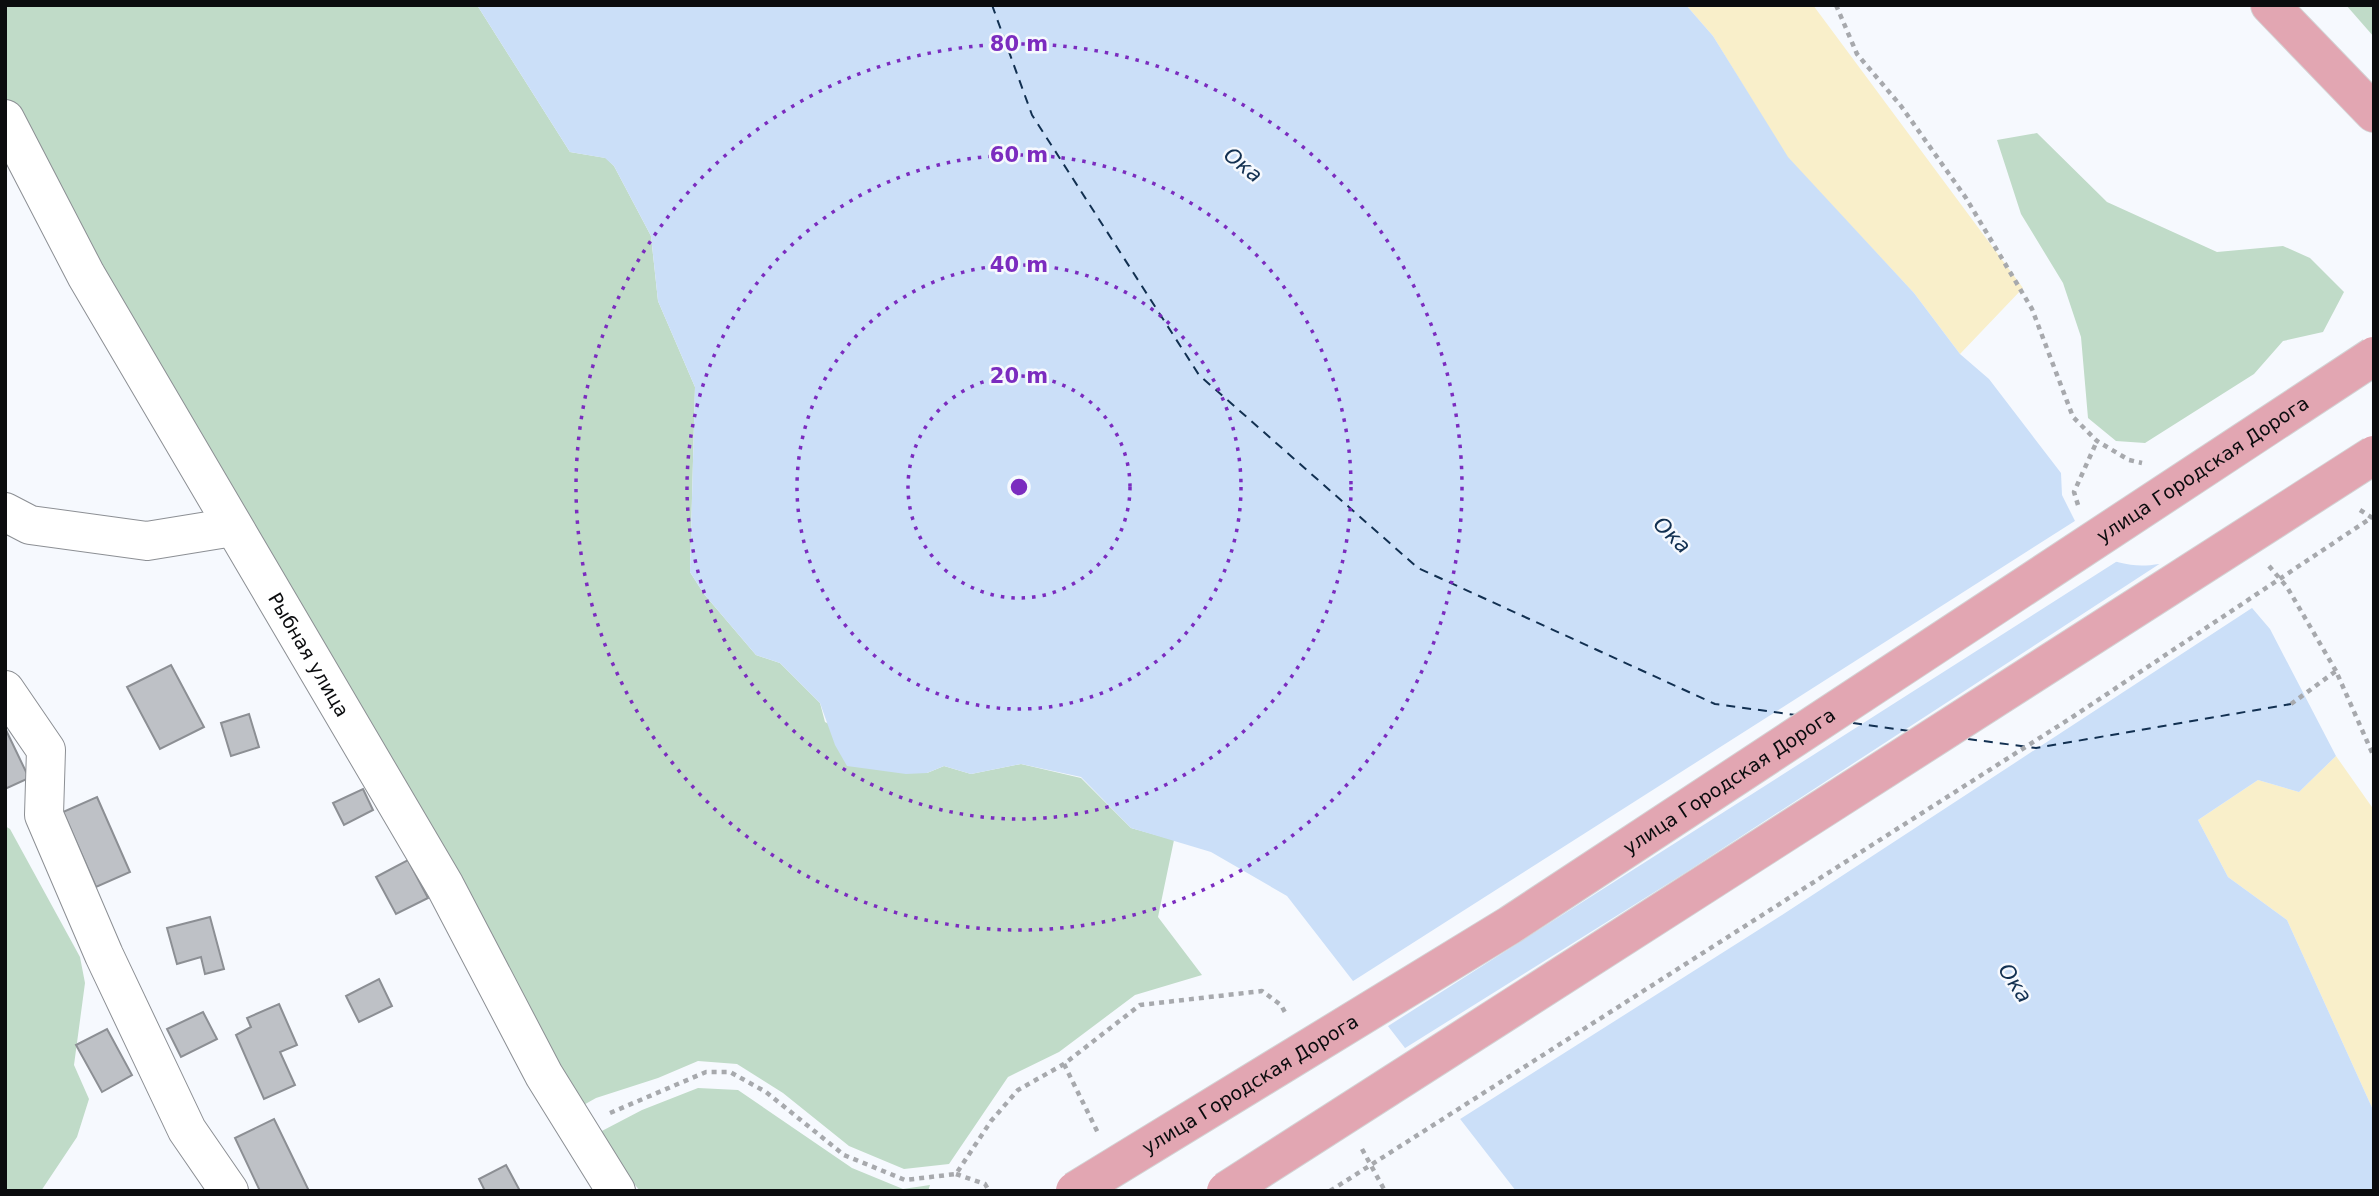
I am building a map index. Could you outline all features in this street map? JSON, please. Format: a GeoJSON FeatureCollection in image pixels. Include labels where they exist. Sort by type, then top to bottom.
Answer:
{"type":"FeatureCollection","features":[{"type":"Feature","properties":{"kind":"main road"},"geometry":{"type":"LineString","coordinates":[[2270,5],[2374,113]]}},
{"type":"Feature","properties":{"kind":"main road","name":"улица Городская Дорога"},"geometry":{"type":"LineString","coordinates":[[1075,1191],[1510,925],[2374,356]]}},
{"type":"Feature","properties":{"kind":"main road"},"geometry":{"type":"LineString","coordinates":[[1226,1191],[2374,455]]}},
{"type":"Feature","properties":{"kind":"street","name":"Рыбная улица"},"geometry":{"type":"LineString","coordinates":[[5,119],[86,275],[445,886],[544,1075],[615,1191]]}},
{"type":"Feature","properties":{"kind":"street"},"geometry":{"type":"LineString","coordinates":[[5,512],[30,525],[147,541],[233,527]]}},
{"type":"Feature","properties":{"kind":"street"},"geometry":{"type":"LineString","coordinates":[[5,690],[46,750],[44,815],[104,955],[187,1130],[229,1191]]}},
{"type":"Feature","properties":{"kind":"path"},"geometry":{"type":"LineString","coordinates":[[1836,5],[1857,54],[1901,106],[1966,198],[2032,309],[2073,417],[2097,441],[2129,460],[2153,465]]}},
{"type":"Feature","properties":{"kind":"path"},"geometry":{"type":"LineString","coordinates":[[1330,1191],[2074,716],[2374,517],[2352,505]]}},
{"type":"Feature","properties":{"kind":"path"},"geometry":{"type":"LineString","coordinates":[[2291,704],[2336,671],[2374,757]]}},
{"type":"Feature","properties":{"kind":"path"},"geometry":{"type":"LineString","coordinates":[[956,1174],[990,1121],[1018,1090],[1064,1064],[1140,1005],[1262,991],[1281,1005],[1294,1028]]}},
{"type":"Feature","properties":{"kind":"path"},"geometry":{"type":"LineString","coordinates":[[1064,1064],[1103,1145]]}},
{"type":"Feature","properties":{"kind":"path"},"geometry":{"type":"LineString","coordinates":[[577,1127],[706,1072],[730,1072],[766,1092],[844,1155],[905,1180],[956,1174],[985,1184],[989,1191]]}},
{"type":"Feature","properties":{"kind":"path"},"geometry":{"type":"LineString","coordinates":[[1359,1144],[1385,1191]]}},
{"type":"Feature","properties":{"kind":"green space"},"geometry":{"type":"Polygon","coordinates":[[[5,5],[477,5],[570,152],[606,158],[614,166],[651,236],[658,301],[695,387],[690,572],[704,594],[756,655],[780,663],[820,703],[825,722],[927,773],[944,766],[971,774],[1021,764],[1081,778],[1131,828],[1174,840],[1158,917],[1202,975],[1135,995],[1059,1052],[1008,1077],[949,1164],[904,1169],[849,1146],[783,1093],[737,1064],[698,1061],[658,1078],[596,1098],[557,1120],[438,889],[5,150],[5,5]]]}},
{"type":"Feature","properties":{"kind":"green space"},"geometry":{"type":"Polygon","coordinates":[[[2346,5],[2374,5],[2374,37],[2346,5]]]}},
{"type":"Feature","properties":{"kind":"green space"},"geometry":{"type":"Polygon","coordinates":[[[2037,133],[2107,202],[2217,252],[2283,246],[2310,258],[2344,292],[2323,332],[2283,341],[2254,374],[2145,443],[2116,441],[2088,418],[2081,337],[2063,283],[2021,214],[1997,140],[2037,133]]]}},
{"type":"Feature","properties":{"kind":"green space"},"geometry":{"type":"Polygon","coordinates":[[[5,826],[10,829],[80,957],[85,983],[74,1065],[89,1099],[77,1137],[41,1191],[5,1191],[5,826]]]}},
{"type":"Feature","properties":{"kind":"green space"},"geometry":{"type":"Polygon","coordinates":[[[698,1088],[738,1090],[852,1168],[903,1189],[930,1185],[928,1191],[640,1191],[609,1153],[598,1133],[642,1110],[698,1088]]]}},
{"type":"Feature","properties":{"kind":"sand"},"geometry":{"type":"Polygon","coordinates":[[[1686,5],[1813,5],[2023,288],[1960,354],[1914,293],[1787,157],[1713,36],[1686,5]]]}},
{"type":"Feature","properties":{"kind":"sand"},"geometry":{"type":"Polygon","coordinates":[[[2336,756],[2374,810],[2374,1112],[2287,920],[2228,877],[2198,820],[2258,780],[2299,792],[2336,756]]]}},
{"type":"Feature","properties":{"kind":"water","name":"Ока"},"geometry":{"type":"Polygon","coordinates":[[[477,5],[1686,5],[1713,36],[1788,157],[1914,293],[1960,354],[1989,379],[2061,473],[2062,495],[2091,553],[2116,562],[2136,565],[2183,559],[2235,588],[2270,629],[2336,756],[2299,792],[2258,780],[2198,820],[2228,877],[2287,920],[2374,1112],[2374,1191],[1516,1191],[1287,896],[1211,852],[1131,828],[1081,777],[1021,764],[971,774],[944,766],[927,773],[906,774],[847,766],[835,745],[820,703],[780,663],[756,655],[704,594],[690,572],[695,387],[658,301],[651,236],[614,166],[605,158],[570,152],[477,5]]]}},
{"type":"Feature","properties":{"kind":"pier"},"geometry":{"type":"Polygon","coordinates":[[[2078,519],[2094,550],[2119,560],[1385,1028],[1350,983],[2078,519]]]}},
{"type":"Feature","properties":{"kind":"pier"},"geometry":{"type":"Polygon","coordinates":[[[2185,556],[2237,585],[2255,606],[1782,915],[1457,1121],[1402,1050],[1685,873],[2167,559],[2185,556]]]}},
{"type":"Feature","properties":{"kind":"building"},"geometry":{"type":"Polygon","coordinates":[[[171,665],[204,727],[160,749],[127,687],[171,665]]]}},
{"type":"Feature","properties":{"kind":"building"},"geometry":{"type":"Polygon","coordinates":[[[249,714],[259,747],[231,756],[221,723],[249,714]]]}},
{"type":"Feature","properties":{"kind":"building"},"geometry":{"type":"Polygon","coordinates":[[[5,728],[29,778],[5,789],[5,728]]]}},
{"type":"Feature","properties":{"kind":"building"},"geometry":{"type":"Polygon","coordinates":[[[363,789],[373,810],[344,825],[333,803],[363,789]]]}},
{"type":"Feature","properties":{"kind":"building"},"geometry":{"type":"Polygon","coordinates":[[[97,797],[130,872],[96,887],[63,812],[97,797]]]}},
{"type":"Feature","properties":{"kind":"building"},"geometry":{"type":"Polygon","coordinates":[[[408,860],[428,898],[396,914],[376,877],[408,860]]]}},
{"type":"Feature","properties":{"kind":"building"},"geometry":{"type":"Polygon","coordinates":[[[210,917],[224,969],[205,974],[201,957],[177,964],[167,928],[210,917]]]}},
{"type":"Feature","properties":{"kind":"building"},"geometry":{"type":"Polygon","coordinates":[[[379,979],[392,1006],[359,1022],[346,996],[379,979]]]}},
{"type":"Feature","properties":{"kind":"building"},"geometry":{"type":"Polygon","coordinates":[[[279,1004],[297,1045],[280,1052],[295,1085],[264,1099],[236,1035],[251,1027],[247,1018],[279,1004]]]}},
{"type":"Feature","properties":{"kind":"building"},"geometry":{"type":"Polygon","coordinates":[[[203,1012],[217,1039],[181,1057],[167,1029],[203,1012]]]}},
{"type":"Feature","properties":{"kind":"building"},"geometry":{"type":"Polygon","coordinates":[[[107,1029],[132,1075],[102,1092],[76,1045],[107,1029]]]}},
{"type":"Feature","properties":{"kind":"building"},"geometry":{"type":"Polygon","coordinates":[[[274,1119],[309,1191],[260,1191],[235,1138],[274,1119]]]}},
{"type":"Feature","properties":{"kind":"building"},"geometry":{"type":"Polygon","coordinates":[[[506,1165],[520,1191],[485,1191],[479,1179],[506,1165]]]}},
{"type":"Feature","properties":{"kind":"ferry route"},"geometry":{"type":"LineString","coordinates":[[992,5],[1032,115],[1199,375],[1418,568],[1715,704],[1796,715]]}},
{"type":"Feature","properties":{"kind":"ferry route"},"geometry":{"type":"LineString","coordinates":[[1968,739],[2036,748],[2291,704]]}},
{"type":"Feature","properties":{"kind":"ferry route"},"geometry":{"type":"LineString","coordinates":[[1853,723],[1910,731]]}}]}
